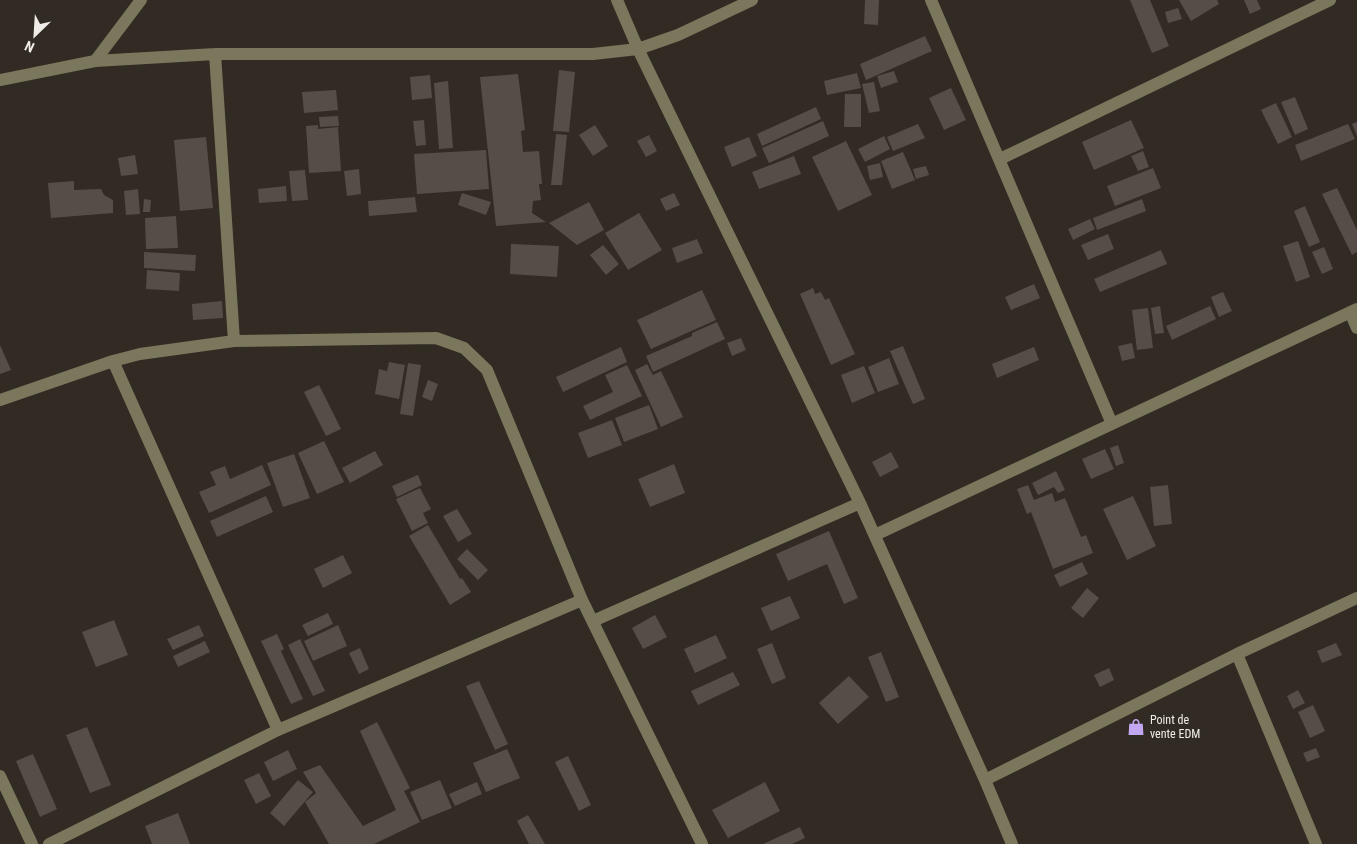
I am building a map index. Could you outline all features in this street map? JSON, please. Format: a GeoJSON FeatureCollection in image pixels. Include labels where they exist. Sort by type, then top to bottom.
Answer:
{"type":"FeatureCollection","features":[{"type":"Feature","properties":{"kind":"street"},"geometry":{"type":"LineString","coordinates":[[95,61],[140,0]]}},
{"type":"Feature","properties":{"kind":"street"},"geometry":{"type":"LineString","coordinates":[[616,0],[638,49],[860,503],[1012,844]]}},
{"type":"Feature","properties":{"kind":"street"},"geometry":{"type":"LineString","coordinates":[[0,80],[95,61],[215,54],[593,54],[638,49],[678,35],[752,0]]}},
{"type":"Feature","properties":{"kind":"street"},"geometry":{"type":"LineString","coordinates":[[931,0],[1112,424]]}},
{"type":"Feature","properties":{"kind":"street"},"geometry":{"type":"LineString","coordinates":[[1000,160],[1330,0]]}},
{"type":"Feature","properties":{"kind":"street"},"geometry":{"type":"LineString","coordinates":[[215,54],[234,341]]}},
{"type":"Feature","properties":{"kind":"street"},"geometry":{"type":"LineString","coordinates":[[874,535],[1353,311],[1357,328]]}},
{"type":"Feature","properties":{"kind":"street"},"geometry":{"type":"LineString","coordinates":[[0,400],[113,361],[140,354],[234,341],[436,338],[464,348],[488,370],[582,600],[700,843]]}},
{"type":"Feature","properties":{"kind":"street"},"geometry":{"type":"LineString","coordinates":[[113,361],[278,730]]}},
{"type":"Feature","properties":{"kind":"street"},"geometry":{"type":"LineString","coordinates":[[593,621],[860,503]]}},
{"type":"Feature","properties":{"kind":"street"},"geometry":{"type":"LineString","coordinates":[[985,780],[1237,654],[1357,598]]}},
{"type":"Feature","properties":{"kind":"street"},"geometry":{"type":"LineString","coordinates":[[49,844],[278,730],[582,600]]}},
{"type":"Feature","properties":{"kind":"street"},"geometry":{"type":"LineString","coordinates":[[1237,654],[1316,844]]}},
{"type":"Feature","properties":{"kind":"street"},"geometry":{"type":"LineString","coordinates":[[0,776],[32,844]]}},
{"type":"Feature","properties":{"kind":"building"},"geometry":{"type":"Polygon","coordinates":[[[865,0],[879,0],[878,25],[864,24],[865,0]]]}},
{"type":"Feature","properties":{"kind":"building"},"geometry":{"type":"Polygon","coordinates":[[[1130,0],[1150,0],[1169,46],[1152,53],[1130,0]]]}},
{"type":"Feature","properties":{"kind":"building"},"geometry":{"type":"Polygon","coordinates":[[[1179,0],[1217,0],[1219,4],[1191,21],[1179,0]]]}},
{"type":"Feature","properties":{"kind":"building"},"geometry":{"type":"Polygon","coordinates":[[[1244,0],[1257,0],[1261,9],[1250,14],[1244,0]]]}},
{"type":"Feature","properties":{"kind":"building"},"geometry":{"type":"Polygon","coordinates":[[[1178,8],[1182,19],[1168,23],[1165,12],[1178,8]]]}},
{"type":"Feature","properties":{"kind":"building"},"geometry":{"type":"Polygon","coordinates":[[[925,36],[932,51],[866,80],[860,64],[925,36]]]}},
{"type":"Feature","properties":{"kind":"building"},"geometry":{"type":"Polygon","coordinates":[[[559,70],[575,72],[569,132],[553,131],[559,70]]]}},
{"type":"Feature","properties":{"kind":"building"},"geometry":{"type":"Polygon","coordinates":[[[894,71],[898,82],[881,88],[877,76],[894,71]]]}},
{"type":"Feature","properties":{"kind":"building"},"geometry":{"type":"Polygon","coordinates":[[[857,73],[861,88],[827,95],[824,81],[857,73]]]}},
{"type":"Feature","properties":{"kind":"building"},"geometry":{"type":"Polygon","coordinates":[[[518,74],[525,130],[521,131],[523,152],[539,151],[542,184],[539,184],[541,200],[533,201],[532,213],[546,222],[496,226],[480,77],[518,74]]]}},
{"type":"Feature","properties":{"kind":"building"},"geometry":{"type":"Polygon","coordinates":[[[430,75],[432,98],[412,100],[410,77],[430,75]]]}},
{"type":"Feature","properties":{"kind":"building"},"geometry":{"type":"Polygon","coordinates":[[[448,81],[453,148],[439,149],[434,83],[448,81]]]}},
{"type":"Feature","properties":{"kind":"building"},"geometry":{"type":"Polygon","coordinates":[[[874,82],[880,111],[869,113],[862,84],[874,82]]]}},
{"type":"Feature","properties":{"kind":"building"},"geometry":{"type":"Polygon","coordinates":[[[951,88],[966,120],[944,130],[929,98],[951,88]]]}},
{"type":"Feature","properties":{"kind":"building"},"geometry":{"type":"Polygon","coordinates":[[[336,90],[338,110],[304,113],[302,92],[336,90]]]}},
{"type":"Feature","properties":{"kind":"building"},"geometry":{"type":"Polygon","coordinates":[[[845,94],[861,94],[861,127],[844,127],[845,94]]]}},
{"type":"Feature","properties":{"kind":"building"},"geometry":{"type":"Polygon","coordinates":[[[1295,97],[1308,129],[1295,135],[1281,102],[1295,97]]]}},
{"type":"Feature","properties":{"kind":"building"},"geometry":{"type":"Polygon","coordinates":[[[1276,103],[1292,137],[1278,144],[1261,110],[1276,103]]]}},
{"type":"Feature","properties":{"kind":"building"},"geometry":{"type":"Polygon","coordinates":[[[816,107],[821,119],[762,146],[757,134],[816,107]]]}},
{"type":"Feature","properties":{"kind":"building"},"geometry":{"type":"Polygon","coordinates":[[[338,116],[339,126],[320,127],[319,117],[338,116]]]}},
{"type":"Feature","properties":{"kind":"building"},"geometry":{"type":"Polygon","coordinates":[[[424,120],[426,145],[416,146],[413,121],[424,120]]]}},
{"type":"Feature","properties":{"kind":"building"},"geometry":{"type":"Polygon","coordinates":[[[1131,120],[1144,148],[1094,170],[1082,142],[1131,120]]]}},
{"type":"Feature","properties":{"kind":"building"},"geometry":{"type":"Polygon","coordinates":[[[823,121],[829,136],[769,163],[762,148],[823,121]]]}},
{"type":"Feature","properties":{"kind":"building"},"geometry":{"type":"Polygon","coordinates":[[[1357,122],[1357,136],[1352,124],[1357,122]]]}},
{"type":"Feature","properties":{"kind":"building"},"geometry":{"type":"Polygon","coordinates":[[[918,124],[925,138],[893,151],[887,137],[918,124]]]}},
{"type":"Feature","properties":{"kind":"building"},"geometry":{"type":"Polygon","coordinates":[[[1348,124],[1355,139],[1301,161],[1295,145],[1348,124]]]}},
{"type":"Feature","properties":{"kind":"building"},"geometry":{"type":"Polygon","coordinates":[[[318,125],[318,129],[338,127],[341,171],[309,173],[306,126],[318,125]]]}},
{"type":"Feature","properties":{"kind":"building"},"geometry":{"type":"Polygon","coordinates":[[[595,125],[608,146],[593,156],[579,135],[595,125]]]}},
{"type":"Feature","properties":{"kind":"building"},"geometry":{"type":"Polygon","coordinates":[[[556,134],[567,135],[562,185],[551,185],[556,134]]]}},
{"type":"Feature","properties":{"kind":"building"},"geometry":{"type":"Polygon","coordinates":[[[649,135],[657,151],[646,157],[637,141],[649,135]]]}},
{"type":"Feature","properties":{"kind":"building"},"geometry":{"type":"Polygon","coordinates":[[[884,136],[890,149],[865,162],[858,149],[884,136]]]}},
{"type":"Feature","properties":{"kind":"building"},"geometry":{"type":"Polygon","coordinates":[[[206,137],[213,208],[180,211],[174,140],[206,137]]]}},
{"type":"Feature","properties":{"kind":"building"},"geometry":{"type":"Polygon","coordinates":[[[749,137],[757,156],[732,167],[724,147],[749,137]]]}},
{"type":"Feature","properties":{"kind":"building"},"geometry":{"type":"Polygon","coordinates":[[[846,141],[872,195],[838,211],[812,157],[846,141]]]}},
{"type":"Feature","properties":{"kind":"building"},"geometry":{"type":"Polygon","coordinates":[[[486,150],[489,189],[417,194],[414,154],[486,150]]]}},
{"type":"Feature","properties":{"kind":"building"},"geometry":{"type":"Polygon","coordinates":[[[1143,151],[1149,167],[1138,171],[1131,156],[1143,151]]]}},
{"type":"Feature","properties":{"kind":"building"},"geometry":{"type":"Polygon","coordinates":[[[903,152],[915,180],[892,189],[881,161],[903,152]]]}},
{"type":"Feature","properties":{"kind":"building"},"geometry":{"type":"Polygon","coordinates":[[[135,155],[138,174],[121,176],[118,158],[135,155]]]}},
{"type":"Feature","properties":{"kind":"building"},"geometry":{"type":"Polygon","coordinates":[[[794,156],[801,174],[759,189],[752,172],[794,156]]]}},
{"type":"Feature","properties":{"kind":"building"},"geometry":{"type":"Polygon","coordinates":[[[880,163],[883,177],[870,180],[867,166],[880,163]]]}},
{"type":"Feature","properties":{"kind":"building"},"geometry":{"type":"Polygon","coordinates":[[[926,166],[929,175],[916,179],[913,169],[926,166]]]}},
{"type":"Feature","properties":{"kind":"building"},"geometry":{"type":"Polygon","coordinates":[[[1153,168],[1161,188],[1115,206],[1107,186],[1153,168]]]}},
{"type":"Feature","properties":{"kind":"building"},"geometry":{"type":"Polygon","coordinates":[[[359,169],[361,194],[347,196],[344,171],[359,169]]]}},
{"type":"Feature","properties":{"kind":"building"},"geometry":{"type":"Polygon","coordinates":[[[305,170],[308,200],[292,201],[289,171],[305,170]]]}},
{"type":"Feature","properties":{"kind":"building"},"geometry":{"type":"Polygon","coordinates":[[[74,181],[74,190],[101,189],[104,195],[113,200],[113,213],[51,218],[48,183],[74,181]]]}},
{"type":"Feature","properties":{"kind":"building"},"geometry":{"type":"Polygon","coordinates":[[[286,186],[287,201],[259,203],[258,189],[286,186]]]}},
{"type":"Feature","properties":{"kind":"building"},"geometry":{"type":"Polygon","coordinates":[[[1337,188],[1357,230],[1357,252],[1352,255],[1322,194],[1337,188]]]}},
{"type":"Feature","properties":{"kind":"building"},"geometry":{"type":"Polygon","coordinates":[[[138,189],[140,214],[126,215],[124,191],[138,189]]]}},
{"type":"Feature","properties":{"kind":"building"},"geometry":{"type":"Polygon","coordinates":[[[462,193],[491,202],[486,215],[458,205],[462,193]]]}},
{"type":"Feature","properties":{"kind":"building"},"geometry":{"type":"Polygon","coordinates":[[[674,193],[680,205],[666,211],[660,199],[674,193]]]}},
{"type":"Feature","properties":{"kind":"building"},"geometry":{"type":"Polygon","coordinates":[[[415,197],[417,212],[369,216],[368,201],[415,197]]]}},
{"type":"Feature","properties":{"kind":"building"},"geometry":{"type":"Polygon","coordinates":[[[144,199],[151,200],[150,212],[143,212],[144,199]]]}},
{"type":"Feature","properties":{"kind":"building"},"geometry":{"type":"Polygon","coordinates":[[[1142,199],[1146,211],[1097,230],[1093,218],[1142,199]]]}},
{"type":"Feature","properties":{"kind":"building"},"geometry":{"type":"Polygon","coordinates":[[[589,202],[604,230],[577,245],[549,223],[589,202]]]}},
{"type":"Feature","properties":{"kind":"building"},"geometry":{"type":"Polygon","coordinates":[[[1305,206],[1320,242],[1309,247],[1294,211],[1305,206]]]}},
{"type":"Feature","properties":{"kind":"building"},"geometry":{"type":"Polygon","coordinates":[[[639,213],[662,250],[628,270],[605,233],[639,213]]]}},
{"type":"Feature","properties":{"kind":"building"},"geometry":{"type":"Polygon","coordinates":[[[176,216],[178,248],[146,249],[145,218],[176,216]]]}},
{"type":"Feature","properties":{"kind":"building"},"geometry":{"type":"Polygon","coordinates":[[[1090,219],[1095,229],[1073,240],[1068,229],[1090,219]]]}},
{"type":"Feature","properties":{"kind":"building"},"geometry":{"type":"Polygon","coordinates":[[[1108,234],[1114,249],[1088,260],[1081,245],[1108,234]]]}},
{"type":"Feature","properties":{"kind":"building"},"geometry":{"type":"Polygon","coordinates":[[[697,239],[703,253],[677,263],[672,248],[697,239]]]}},
{"type":"Feature","properties":{"kind":"building"},"geometry":{"type":"Polygon","coordinates":[[[1298,241],[1310,277],[1296,282],[1283,246],[1298,241]]]}},
{"type":"Feature","properties":{"kind":"building"},"geometry":{"type":"Polygon","coordinates":[[[511,244],[559,246],[557,277],[510,274],[511,244]]]}},
{"type":"Feature","properties":{"kind":"building"},"geometry":{"type":"Polygon","coordinates":[[[603,245],[619,264],[606,275],[590,255],[603,245]]]}},
{"type":"Feature","properties":{"kind":"building"},"geometry":{"type":"Polygon","coordinates":[[[1324,247],[1333,269],[1322,274],[1312,252],[1324,247]]]}},
{"type":"Feature","properties":{"kind":"building"},"geometry":{"type":"Polygon","coordinates":[[[1161,250],[1167,264],[1100,292],[1094,279],[1161,250]]]}},
{"type":"Feature","properties":{"kind":"building"},"geometry":{"type":"Polygon","coordinates":[[[144,252],[196,255],[195,271],[144,268],[144,252]]]}},
{"type":"Feature","properties":{"kind":"building"},"geometry":{"type":"Polygon","coordinates":[[[147,270],[180,273],[179,291],[146,289],[147,270]]]}},
{"type":"Feature","properties":{"kind":"building"},"geometry":{"type":"Polygon","coordinates":[[[1034,284],[1040,298],[1011,310],[1005,297],[1034,284]]]}},
{"type":"Feature","properties":{"kind":"building"},"geometry":{"type":"Polygon","coordinates":[[[813,288],[815,294],[821,292],[825,300],[829,298],[855,354],[831,365],[800,294],[813,288]]]}},
{"type":"Feature","properties":{"kind":"building"},"geometry":{"type":"Polygon","coordinates":[[[702,290],[716,320],[651,349],[637,320],[702,290]]]}},
{"type":"Feature","properties":{"kind":"building"},"geometry":{"type":"Polygon","coordinates":[[[1223,292],[1232,311],[1219,317],[1211,297],[1223,292]]]}},
{"type":"Feature","properties":{"kind":"building"},"geometry":{"type":"Polygon","coordinates":[[[222,301],[223,318],[193,320],[192,304],[222,301]]]}},
{"type":"Feature","properties":{"kind":"building"},"geometry":{"type":"Polygon","coordinates":[[[1160,306],[1164,333],[1155,334],[1151,308],[1160,306]]]}},
{"type":"Feature","properties":{"kind":"building"},"geometry":{"type":"Polygon","coordinates":[[[1210,306],[1216,319],[1172,340],[1166,326],[1210,306]]]}},
{"type":"Feature","properties":{"kind":"building"},"geometry":{"type":"Polygon","coordinates":[[[1148,308],[1153,348],[1137,350],[1132,310],[1148,308]]]}},
{"type":"Feature","properties":{"kind":"building"},"geometry":{"type":"Polygon","coordinates":[[[717,322],[725,339],[653,372],[646,356],[692,336],[692,333],[717,322]]]}},
{"type":"Feature","properties":{"kind":"building"},"geometry":{"type":"Polygon","coordinates":[[[741,338],[746,350],[732,356],[727,343],[741,338]]]}},
{"type":"Feature","properties":{"kind":"building"},"geometry":{"type":"Polygon","coordinates":[[[1132,343],[1135,358],[1122,361],[1118,346],[1132,343]]]}},
{"type":"Feature","properties":{"kind":"building"},"geometry":{"type":"Polygon","coordinates":[[[0,345],[11,370],[0,374],[0,345]]]}},
{"type":"Feature","properties":{"kind":"building"},"geometry":{"type":"Polygon","coordinates":[[[903,346],[925,399],[913,404],[890,351],[903,346]]]}},
{"type":"Feature","properties":{"kind":"building"},"geometry":{"type":"Polygon","coordinates":[[[621,347],[627,362],[563,392],[556,377],[621,347]]]}},
{"type":"Feature","properties":{"kind":"building"},"geometry":{"type":"Polygon","coordinates":[[[1034,347],[1039,360],[997,378],[992,364],[1034,347]]]}},
{"type":"Feature","properties":{"kind":"building"},"geometry":{"type":"Polygon","coordinates":[[[889,358],[899,384],[878,392],[868,367],[889,358]]]}},
{"type":"Feature","properties":{"kind":"building"},"geometry":{"type":"Polygon","coordinates":[[[389,362],[405,365],[399,399],[375,394],[379,369],[387,371],[389,362]]]}},
{"type":"Feature","properties":{"kind":"building"},"geometry":{"type":"Polygon","coordinates":[[[408,363],[421,365],[413,416],[400,414],[408,363]]]}},
{"type":"Feature","properties":{"kind":"building"},"geometry":{"type":"Polygon","coordinates":[[[647,364],[653,375],[661,371],[683,417],[661,427],[635,370],[647,364]]]}},
{"type":"Feature","properties":{"kind":"building"},"geometry":{"type":"Polygon","coordinates":[[[627,365],[642,396],[590,420],[583,406],[613,392],[605,375],[627,365]]]}},
{"type":"Feature","properties":{"kind":"building"},"geometry":{"type":"Polygon","coordinates":[[[864,366],[875,393],[852,403],[841,375],[864,366]]]}},
{"type":"Feature","properties":{"kind":"building"},"geometry":{"type":"Polygon","coordinates":[[[428,380],[438,384],[432,401],[422,397],[428,380]]]}},
{"type":"Feature","properties":{"kind":"building"},"geometry":{"type":"Polygon","coordinates":[[[319,385],[341,429],[326,436],[304,392],[319,385]]]}},
{"type":"Feature","properties":{"kind":"building"},"geometry":{"type":"Polygon","coordinates":[[[649,405],[658,429],[624,442],[615,418],[649,405]]]}},
{"type":"Feature","properties":{"kind":"building"},"geometry":{"type":"Polygon","coordinates":[[[612,420],[622,445],[588,458],[578,433],[612,420]]]}},
{"type":"Feature","properties":{"kind":"building"},"geometry":{"type":"Polygon","coordinates":[[[324,441],[344,482],[317,494],[298,453],[324,441]]]}},
{"type":"Feature","properties":{"kind":"building"},"geometry":{"type":"Polygon","coordinates":[[[1118,445],[1124,463],[1116,466],[1110,448],[1118,445]]]}},
{"type":"Feature","properties":{"kind":"building"},"geometry":{"type":"Polygon","coordinates":[[[1105,449],[1114,469],[1091,479],[1082,459],[1105,449]]]}},
{"type":"Feature","properties":{"kind":"building"},"geometry":{"type":"Polygon","coordinates":[[[375,451],[383,465],[350,483],[342,468],[375,451]]]}},
{"type":"Feature","properties":{"kind":"building"},"geometry":{"type":"Polygon","coordinates":[[[891,452],[899,467],[880,477],[872,462],[891,452]]]}},
{"type":"Feature","properties":{"kind":"building"},"geometry":{"type":"Polygon","coordinates":[[[294,454],[310,498],[283,507],[267,463],[294,454]]]}},
{"type":"Feature","properties":{"kind":"building"},"geometry":{"type":"Polygon","coordinates":[[[674,464],[685,493],[650,507],[638,479],[674,464]]]}},
{"type":"Feature","properties":{"kind":"building"},"geometry":{"type":"Polygon","coordinates":[[[262,465],[271,485],[209,513],[199,492],[216,485],[210,472],[225,466],[230,479],[262,465]]]}},
{"type":"Feature","properties":{"kind":"building"},"geometry":{"type":"Polygon","coordinates":[[[1056,471],[1065,490],[1058,493],[1054,487],[1038,495],[1032,483],[1056,471]]]}},
{"type":"Feature","properties":{"kind":"building"},"geometry":{"type":"Polygon","coordinates":[[[418,475],[422,485],[397,497],[392,486],[418,475]]]}},
{"type":"Feature","properties":{"kind":"building"},"geometry":{"type":"Polygon","coordinates":[[[1028,485],[1034,500],[1052,493],[1055,502],[1065,498],[1081,537],[1086,535],[1093,553],[1053,569],[1031,512],[1027,514],[1017,489],[1028,485]]]}},
{"type":"Feature","properties":{"kind":"building"},"geometry":{"type":"Polygon","coordinates":[[[1168,485],[1172,524],[1154,526],[1150,487],[1168,485]]]}},
{"type":"Feature","properties":{"kind":"building"},"geometry":{"type":"Polygon","coordinates":[[[420,488],[431,509],[423,513],[428,523],[412,531],[396,499],[420,488]]]}},
{"type":"Feature","properties":{"kind":"building"},"geometry":{"type":"Polygon","coordinates":[[[266,496],[273,512],[217,537],[210,521],[266,496]]]}},
{"type":"Feature","properties":{"kind":"building"},"geometry":{"type":"Polygon","coordinates":[[[1133,496],[1156,546],[1127,560],[1103,509],[1133,496]]]}},
{"type":"Feature","properties":{"kind":"building"},"geometry":{"type":"Polygon","coordinates":[[[457,509],[472,534],[458,542],[443,516],[457,509]]]}},
{"type":"Feature","properties":{"kind":"building"},"geometry":{"type":"Polygon","coordinates":[[[428,525],[460,579],[462,578],[471,592],[450,605],[409,536],[428,525]]]}},
{"type":"Feature","properties":{"kind":"building"},"geometry":{"type":"Polygon","coordinates":[[[829,531],[858,598],[844,604],[827,564],[788,581],[776,554],[829,531]]]}},
{"type":"Feature","properties":{"kind":"building"},"geometry":{"type":"Polygon","coordinates":[[[467,549],[488,570],[478,580],[457,559],[467,549]]]}},
{"type":"Feature","properties":{"kind":"building"},"geometry":{"type":"Polygon","coordinates":[[[343,555],[352,573],[323,588],[314,569],[343,555]]]}},
{"type":"Feature","properties":{"kind":"building"},"geometry":{"type":"Polygon","coordinates":[[[1082,562],[1088,574],[1060,587],[1054,575],[1082,562]]]}},
{"type":"Feature","properties":{"kind":"building"},"geometry":{"type":"Polygon","coordinates":[[[1087,588],[1099,598],[1083,618],[1071,608],[1087,588]]]}},
{"type":"Feature","properties":{"kind":"building"},"geometry":{"type":"Polygon","coordinates":[[[790,596],[800,618],[771,631],[761,608],[790,596]]]}},
{"type":"Feature","properties":{"kind":"building"},"geometry":{"type":"Polygon","coordinates":[[[328,613],[333,624],[308,636],[302,625],[328,613]]]}},
{"type":"Feature","properties":{"kind":"building"},"geometry":{"type":"Polygon","coordinates":[[[655,615],[667,637],[643,649],[632,628],[655,615]]]}},
{"type":"Feature","properties":{"kind":"building"},"geometry":{"type":"Polygon","coordinates":[[[114,620],[128,655],[96,667],[82,632],[114,620]]]}},
{"type":"Feature","properties":{"kind":"building"},"geometry":{"type":"Polygon","coordinates":[[[199,625],[204,636],[173,650],[167,639],[199,625]]]}},
{"type":"Feature","properties":{"kind":"building"},"geometry":{"type":"Polygon","coordinates":[[[338,625],[347,646],[313,661],[304,641],[338,625]]]}},
{"type":"Feature","properties":{"kind":"building"},"geometry":{"type":"Polygon","coordinates":[[[277,634],[284,649],[281,651],[303,699],[291,704],[261,641],[277,634]]]}},
{"type":"Feature","properties":{"kind":"building"},"geometry":{"type":"Polygon","coordinates":[[[716,635],[727,658],[695,673],[684,649],[716,635]]]}},
{"type":"Feature","properties":{"kind":"building"},"geometry":{"type":"Polygon","coordinates":[[[300,639],[325,691],[313,696],[288,645],[300,639]]]}},
{"type":"Feature","properties":{"kind":"building"},"geometry":{"type":"Polygon","coordinates":[[[205,641],[210,652],[178,667],[173,656],[205,641]]]}},
{"type":"Feature","properties":{"kind":"building"},"geometry":{"type":"Polygon","coordinates":[[[772,643],[786,678],[772,684],[757,649],[772,643]]]}},
{"type":"Feature","properties":{"kind":"building"},"geometry":{"type":"Polygon","coordinates":[[[1336,643],[1342,655],[1322,663],[1317,651],[1336,643]]]}},
{"type":"Feature","properties":{"kind":"building"},"geometry":{"type":"Polygon","coordinates":[[[360,648],[369,669],[359,674],[349,653],[360,648]]]}},
{"type":"Feature","properties":{"kind":"building"},"geometry":{"type":"Polygon","coordinates":[[[881,652],[899,697],[886,702],[868,657],[881,652]]]}},
{"type":"Feature","properties":{"kind":"building"},"geometry":{"type":"Polygon","coordinates":[[[1109,668],[1114,680],[1100,687],[1094,675],[1109,668]]]}},
{"type":"Feature","properties":{"kind":"building"},"geometry":{"type":"Polygon","coordinates":[[[733,672],[740,685],[698,705],[691,691],[733,672]]]}},
{"type":"Feature","properties":{"kind":"building"},"geometry":{"type":"Polygon","coordinates":[[[849,676],[869,697],[838,724],[819,703],[849,676]]]}},
{"type":"Feature","properties":{"kind":"building"},"geometry":{"type":"Polygon","coordinates":[[[479,681],[508,744],[495,750],[466,686],[479,681]]]}},
{"type":"Feature","properties":{"kind":"building"},"geometry":{"type":"Polygon","coordinates":[[[1298,690],[1305,703],[1293,709],[1287,696],[1298,690]]]}},
{"type":"Feature","properties":{"kind":"building"},"geometry":{"type":"Polygon","coordinates":[[[1313,705],[1325,731],[1310,738],[1298,712],[1313,705]]]}},
{"type":"Feature","properties":{"kind":"building"},"geometry":{"type":"Polygon","coordinates":[[[377,722],[410,788],[404,791],[420,822],[374,844],[329,844],[305,802],[316,793],[303,772],[320,765],[363,826],[396,810],[360,731],[377,722]]]}},
{"type":"Feature","properties":{"kind":"building"},"geometry":{"type":"Polygon","coordinates":[[[87,727],[111,785],[90,793],[66,735],[87,727]]]}},
{"type":"Feature","properties":{"kind":"building"},"geometry":{"type":"Polygon","coordinates":[[[1316,748],[1320,757],[1307,762],[1303,753],[1316,748]]]}},
{"type":"Feature","properties":{"kind":"building"},"geometry":{"type":"Polygon","coordinates":[[[507,749],[520,778],[486,792],[473,763],[507,749]]]}},
{"type":"Feature","properties":{"kind":"building"},"geometry":{"type":"Polygon","coordinates":[[[288,750],[297,769],[273,781],[264,762],[288,750]]]}},
{"type":"Feature","properties":{"kind":"building"},"geometry":{"type":"Polygon","coordinates":[[[33,754],[57,809],[40,817],[16,761],[33,754]]]}},
{"type":"Feature","properties":{"kind":"building"},"geometry":{"type":"Polygon","coordinates":[[[568,756],[591,805],[579,811],[555,762],[568,756]]]}},
{"type":"Feature","properties":{"kind":"building"},"geometry":{"type":"Polygon","coordinates":[[[259,773],[271,796],[256,804],[244,780],[259,773]]]}},
{"type":"Feature","properties":{"kind":"building"},"geometry":{"type":"Polygon","coordinates":[[[298,780],[313,792],[284,826],[270,813],[298,780]]]}},
{"type":"Feature","properties":{"kind":"building"},"geometry":{"type":"Polygon","coordinates":[[[440,780],[452,808],[422,820],[410,792],[440,780]]]}},
{"type":"Feature","properties":{"kind":"building"},"geometry":{"type":"Polygon","coordinates":[[[477,782],[482,794],[455,806],[449,794],[477,782]]]}},
{"type":"Feature","properties":{"kind":"building"},"geometry":{"type":"Polygon","coordinates":[[[765,782],[780,811],[728,838],[712,810],[765,782]]]}},
{"type":"Feature","properties":{"kind":"building"},"geometry":{"type":"Polygon","coordinates":[[[178,813],[190,844],[152,844],[145,826],[178,813]]]}},
{"type":"Feature","properties":{"kind":"building"},"geometry":{"type":"Polygon","coordinates":[[[528,815],[545,844],[529,844],[517,821],[528,815]]]}},
{"type":"Feature","properties":{"kind":"building"},"geometry":{"type":"Polygon","coordinates":[[[800,827],[805,838],[792,844],[763,844],[800,827]]]}},
{"type":"Feature","properties":{"kind":"place","name":"Point de vente EDM"},"geometry":{"type":"Point","coordinates":[1136,727]}}]}
